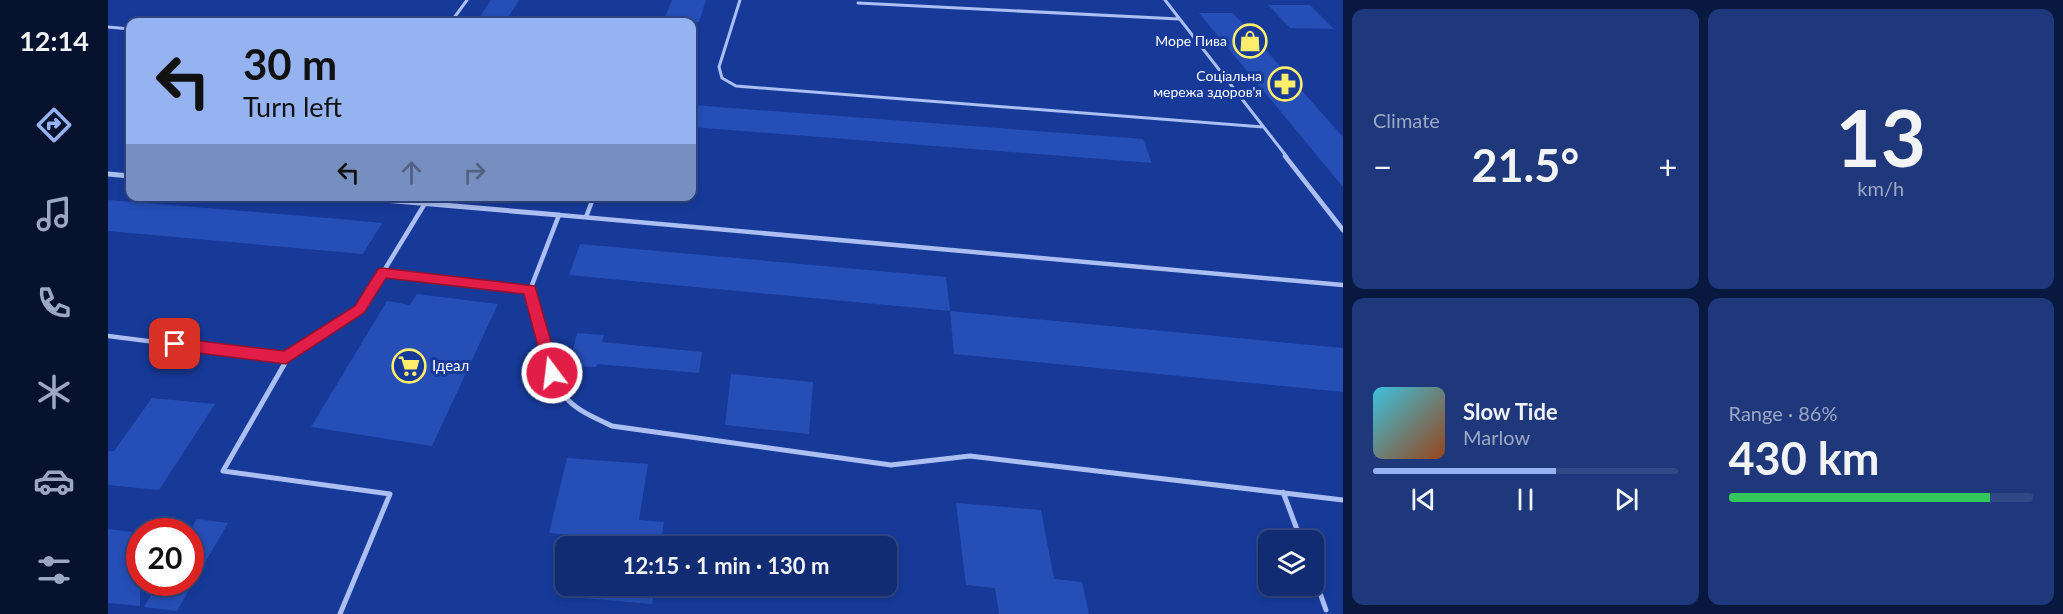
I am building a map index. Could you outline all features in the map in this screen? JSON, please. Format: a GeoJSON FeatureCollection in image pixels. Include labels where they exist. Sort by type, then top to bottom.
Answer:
{"type":"FeatureCollection","features":[{"type":"Feature","properties":{"kind":"street"},"geometry":{"type":"LineString","coordinates":[[108,174],[126,176]]}},
{"type":"Feature","properties":{"kind":"street"},"geometry":{"type":"LineString","coordinates":[[385,201],[558,215]]}},
{"type":"Feature","properties":{"kind":"lane"},"geometry":{"type":"LineString","coordinates":[[454,18],[467,0]]}},
{"type":"Feature","properties":{"kind":"lane"},"geometry":{"type":"LineString","coordinates":[[740,0],[719,67],[722,78],[736,86],[1263,127]]}},
{"type":"Feature","properties":{"kind":"lane"},"geometry":{"type":"LineString","coordinates":[[1165,0],[1343,230]]}},
{"type":"Feature","properties":{"kind":"lane"},"geometry":{"type":"LineString","coordinates":[[858,3],[1179,19]]}},
{"type":"Feature","properties":{"kind":"lane"},"geometry":{"type":"LineString","coordinates":[[108,27],[126,29]]}},
{"type":"Feature","properties":{"kind":"lane"},"geometry":{"type":"LineString","coordinates":[[586,218],[592,201]]}},
{"type":"Feature","properties":{"kind":"lane"},"geometry":{"type":"LineString","coordinates":[[340,614],[390,495],[223,471],[286,358],[360,310],[424,205]]}},
{"type":"Feature","properties":{"kind":"lane"},"geometry":{"type":"LineString","coordinates":[[1343,285],[558,215],[530,290],[552,373],[560,390],[574,408],[612,426],[891,465],[970,456],[1343,500]]}},
{"type":"Feature","properties":{"kind":"lane"},"geometry":{"type":"LineString","coordinates":[[382,272],[530,290]]}},
{"type":"Feature","properties":{"kind":"lane"},"geometry":{"type":"LineString","coordinates":[[108,336],[286,358]]}},
{"type":"Feature","properties":{"kind":"lane"},"geometry":{"type":"LineString","coordinates":[[1283,492],[1297,530]]}},
{"type":"Feature","properties":{"kind":"lane"},"geometry":{"type":"LineString","coordinates":[[1321,596],[1326,610]]}},
{"type":"Feature","properties":{"kind":"building"},"geometry":{"type":"Polygon","coordinates":[[[491,0],[519,0],[508,18],[479,18],[491,0]]]}},
{"type":"Feature","properties":{"kind":"building"},"geometry":{"type":"Polygon","coordinates":[[[672,0],[706,0],[699,22],[696,22],[696,18],[665,18],[672,0]]]}},
{"type":"Feature","properties":{"kind":"building"},"geometry":{"type":"Polygon","coordinates":[[[1268,5],[1310,5],[1334,29],[1290,28],[1268,5]]]}},
{"type":"Feature","properties":{"kind":"building"},"geometry":{"type":"Polygon","coordinates":[[[1199,13],[1233,13],[1343,137],[1343,187],[1199,13]]]}},
{"type":"Feature","properties":{"kind":"building"},"geometry":{"type":"Polygon","coordinates":[[[696,105],[1143,139],[1152,163],[696,127],[696,105]]]}},
{"type":"Feature","properties":{"kind":"building"},"geometry":{"type":"Polygon","coordinates":[[[108,200],[382,223],[363,254],[108,231],[108,200]]]}},
{"type":"Feature","properties":{"kind":"building"},"geometry":{"type":"Polygon","coordinates":[[[580,244],[946,277],[950,311],[569,275],[580,244]]]}},
{"type":"Feature","properties":{"kind":"building","name":"Ідеал"},"geometry":{"type":"Polygon","coordinates":[[[417,294],[498,304],[432,446],[311,427],[387,301],[410,305],[417,294]]]}},
{"type":"Feature","properties":{"kind":"building"},"geometry":{"type":"Polygon","coordinates":[[[950,311],[1343,348],[1343,392],[954,354],[950,311]]]}},
{"type":"Feature","properties":{"kind":"building"},"geometry":{"type":"Polygon","coordinates":[[[577,333],[604,335],[602,342],[702,352],[699,373],[597,364],[596,367],[569,366],[577,333]]]}},
{"type":"Feature","properties":{"kind":"building"},"geometry":{"type":"Polygon","coordinates":[[[731,374],[813,382],[809,434],[725,425],[731,374]]]}},
{"type":"Feature","properties":{"kind":"building"},"geometry":{"type":"Polygon","coordinates":[[[152,398],[215,404],[159,490],[108,485],[108,451],[114,451],[152,398]]]}},
{"type":"Feature","properties":{"kind":"building"},"geometry":{"type":"Polygon","coordinates":[[[567,458],[648,464],[639,520],[664,522],[662,536],[583,536],[549,533],[567,458]]]}},
{"type":"Feature","properties":{"kind":"building"},"geometry":{"type":"Polygon","coordinates":[[[956,503],[1041,510],[1054,579],[1082,582],[1089,614],[999,614],[995,588],[966,585],[956,503]]]}},
{"type":"Feature","properties":{"kind":"building"},"geometry":{"type":"Polygon","coordinates":[[[204,520],[228,523],[204,564],[204,520]]]}},
{"type":"Feature","properties":{"kind":"building"},"geometry":{"type":"Polygon","coordinates":[[[108,529],[126,531],[126,596],[140,596],[140,606],[108,603],[108,529]]]}},
{"type":"Feature","properties":{"kind":"building"},"geometry":{"type":"Polygon","coordinates":[[[151,596],[186,596],[177,611],[144,607],[151,596]]]}},
{"type":"Feature","properties":{"kind":"building"},"geometry":{"type":"Polygon","coordinates":[[[581,596],[653,596],[652,604],[581,598],[581,596]]]}},
{"type":"Feature","properties":{"kind":"place","name":"Море Пива"},"geometry":{"type":"Point","coordinates":[1250,41]}},
{"type":"Feature","properties":{"kind":"place","name":"Соціальна мережа здоров'я"},"geometry":{"type":"Point","coordinates":[1285,84]}},
{"type":"Feature","properties":{"kind":"place","name":"Ідеал"},"geometry":{"type":"Point","coordinates":[409,366]}},
{"type":"Feature","properties":{"kind":"route"},"geometry":{"type":"LineString","coordinates":[[175,344],[286,358],[360,310],[382,272],[530,290],[552,373]]}}]}
